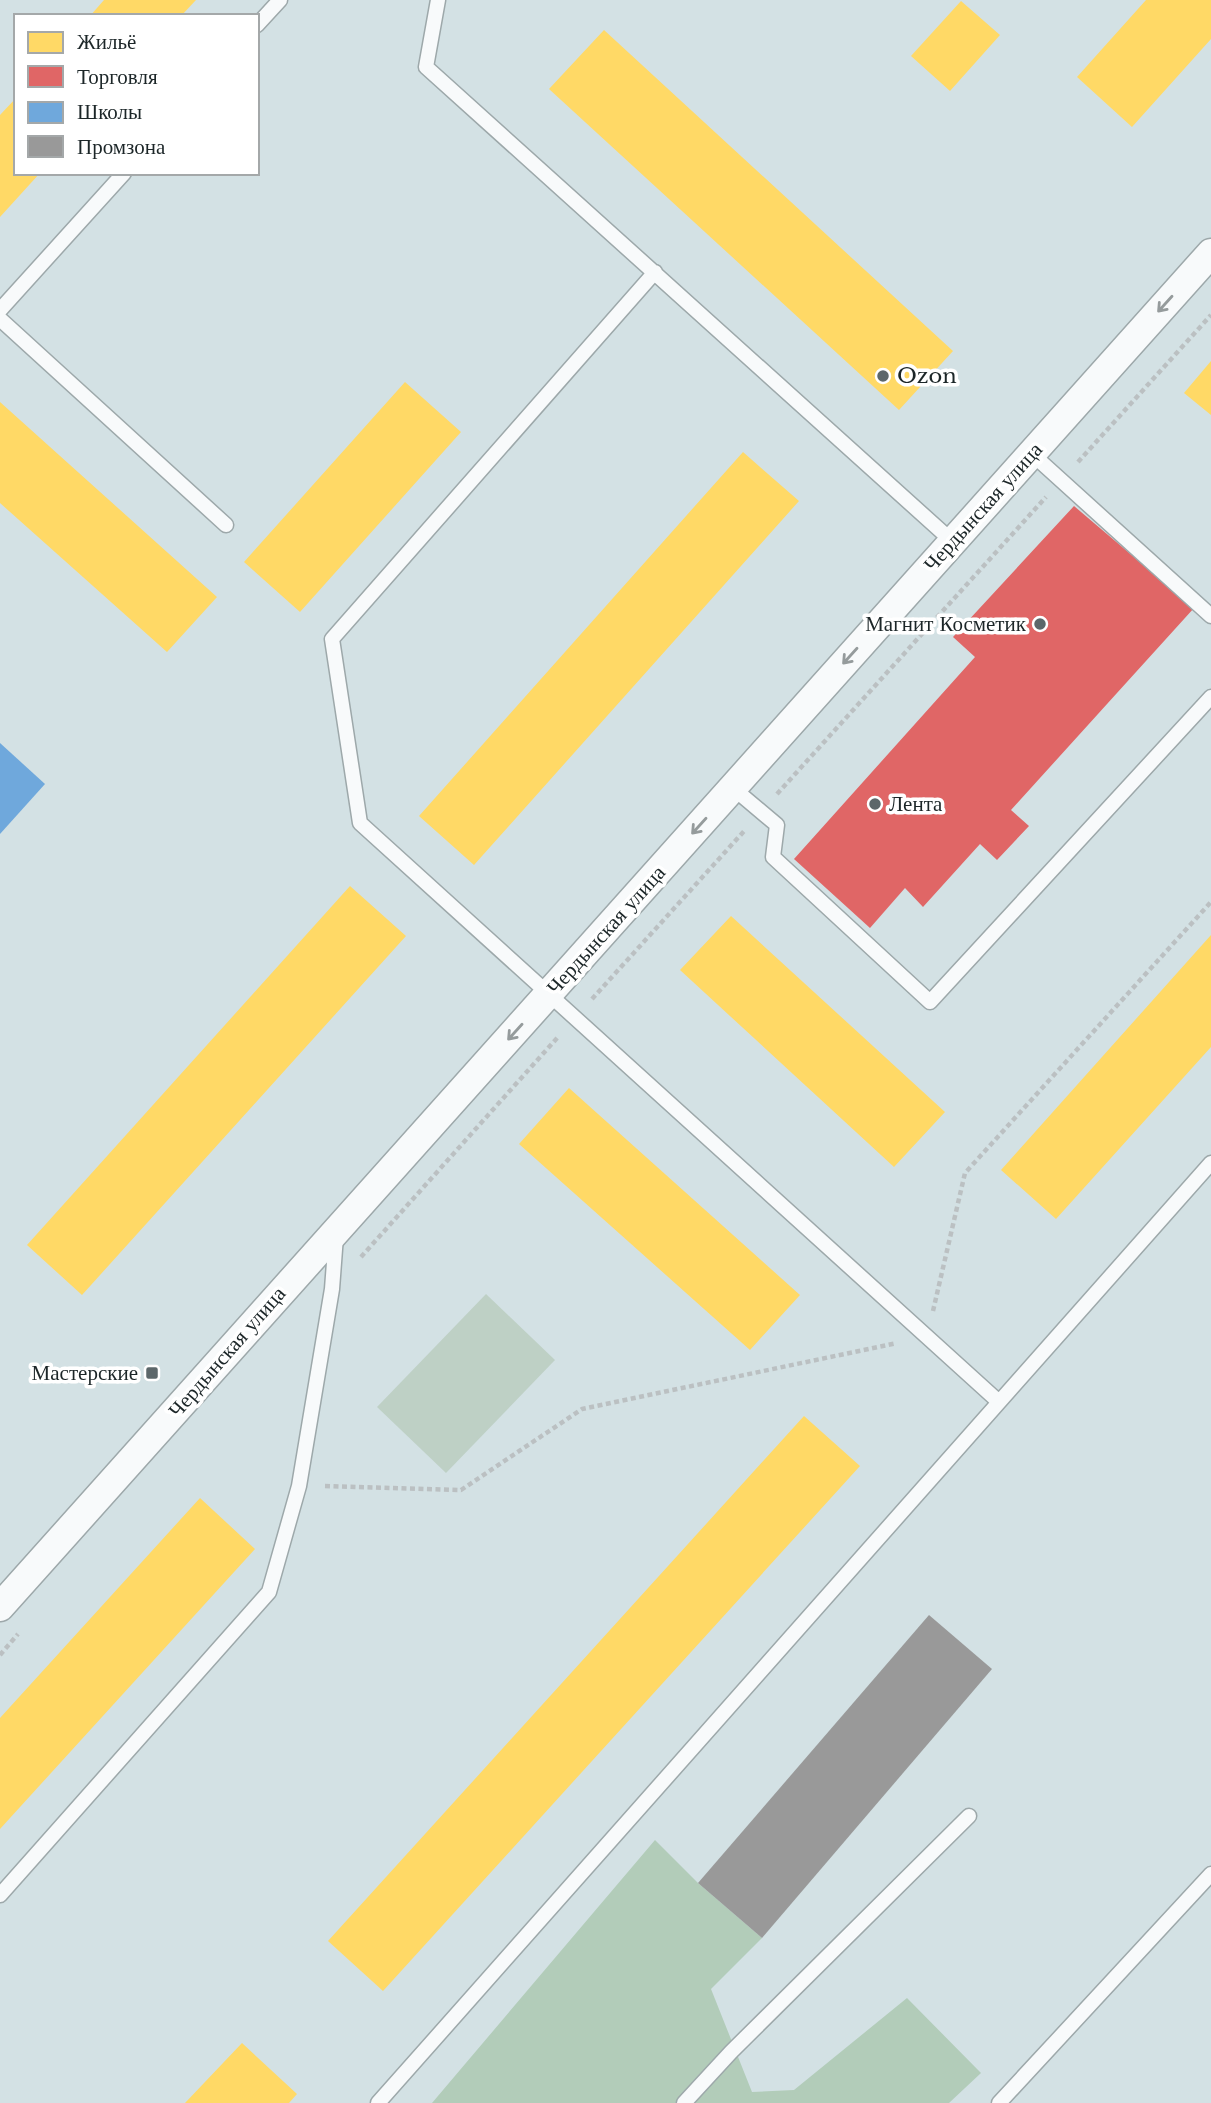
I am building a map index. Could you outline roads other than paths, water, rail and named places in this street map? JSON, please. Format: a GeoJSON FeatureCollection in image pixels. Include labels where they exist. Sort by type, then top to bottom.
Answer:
{"type":"FeatureCollection","features":[{"type":"Feature","properties":{"kind":"street","name":"Чердынская улица"},"geometry":{"type":"LineString","coordinates":[[0,1607],[336,1228],[549,994],[1211,253]]}},
{"type":"Feature","properties":{"kind":"lane"},"geometry":{"type":"LineString","coordinates":[[259,23],[280,0]]}},
{"type":"Feature","properties":{"kind":"lane"},"geometry":{"type":"LineString","coordinates":[[438,0],[426,67],[952,541]]}},
{"type":"Feature","properties":{"kind":"lane"},"geometry":{"type":"LineString","coordinates":[[0,310],[122,175]]}},
{"type":"Feature","properties":{"kind":"lane"},"geometry":{"type":"LineString","coordinates":[[654,272],[332,639],[360,823],[999,1402]]}},
{"type":"Feature","properties":{"kind":"lane"},"geometry":{"type":"LineString","coordinates":[[0,319],[226,526]]}},
{"type":"Feature","properties":{"kind":"lane"},"geometry":{"type":"LineString","coordinates":[[1031,453],[1211,616]]}},
{"type":"Feature","properties":{"kind":"lane"},"geometry":{"type":"LineString","coordinates":[[733,788],[777,825],[773,857],[930,1002],[1211,697]]}},
{"type":"Feature","properties":{"kind":"lane"},"geometry":{"type":"LineString","coordinates":[[378,2103],[1211,1163]]}},
{"type":"Feature","properties":{"kind":"lane"},"geometry":{"type":"LineString","coordinates":[[0,1895],[269,1592],[299,1486],[332,1289],[336,1228]]}},
{"type":"Feature","properties":{"kind":"lane"},"geometry":{"type":"LineString","coordinates":[[684,2103],[731,2052],[969,1816]]}},
{"type":"Feature","properties":{"kind":"lane"},"geometry":{"type":"LineString","coordinates":[[999,2103],[1211,1874]]}},
{"type":"Feature","properties":{"kind":"place","name":"Ozon"},"geometry":{"type":"Point","coordinates":[883,376]}},
{"type":"Feature","properties":{"kind":"place","name":"Магнит Косметик"},"geometry":{"type":"Point","coordinates":[1040,624]}},
{"type":"Feature","properties":{"kind":"place","name":"Лента"},"geometry":{"type":"Point","coordinates":[875,804]}},
{"type":"Feature","properties":{"kind":"place","name":"Мастерские"},"geometry":{"type":"Point","coordinates":[152,1373]}}]}
